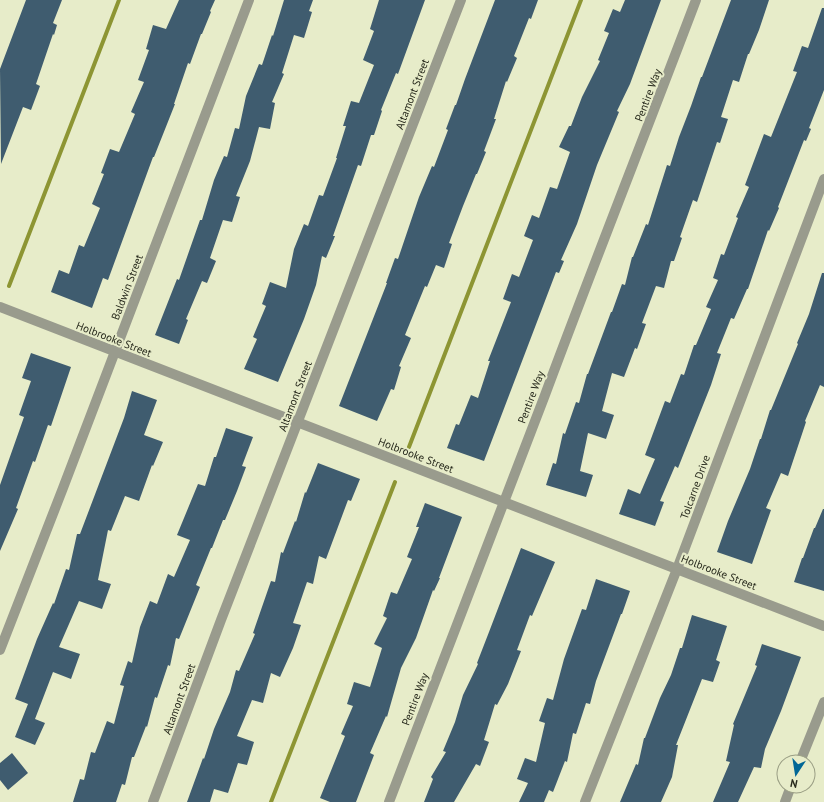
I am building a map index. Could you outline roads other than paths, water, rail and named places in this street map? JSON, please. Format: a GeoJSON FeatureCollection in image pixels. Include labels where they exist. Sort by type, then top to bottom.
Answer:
{"type":"FeatureCollection","features":[{"type":"Feature","properties":{"kind":"street","name":"Baldwin Street"},"geometry":{"type":"LineString","coordinates":[[0,650],[249,0]]}},
{"type":"Feature","properties":{"kind":"street","name":"Altamont Street"},"geometry":{"type":"LineString","coordinates":[[153,802],[221,620],[461,0]]}},
{"type":"Feature","properties":{"kind":"street","name":"Pentire Way"},"geometry":{"type":"LineString","coordinates":[[389,802],[642,145],[696,0]]}},
{"type":"Feature","properties":{"kind":"street","name":"Tolcarne Drive"},"geometry":{"type":"LineString","coordinates":[[585,802],[677,569],[824,179]]}},
{"type":"Feature","properties":{"kind":"street","name":"Holbrooke Street"},"geometry":{"type":"LineString","coordinates":[[0,307],[824,626]]}},
{"type":"Feature","properties":{"kind":"street"},"geometry":{"type":"LineString","coordinates":[[803,754],[824,702]]}},
{"type":"Feature","properties":{"kind":"waterway"},"geometry":{"type":"LineString","coordinates":[[9,286],[119,0]]}},
{"type":"Feature","properties":{"kind":"waterway"},"geometry":{"type":"LineString","coordinates":[[409,447],[581,0]]}},
{"type":"Feature","properties":{"kind":"waterway"},"geometry":{"type":"LineString","coordinates":[[271,802],[395,482]]}}]}
